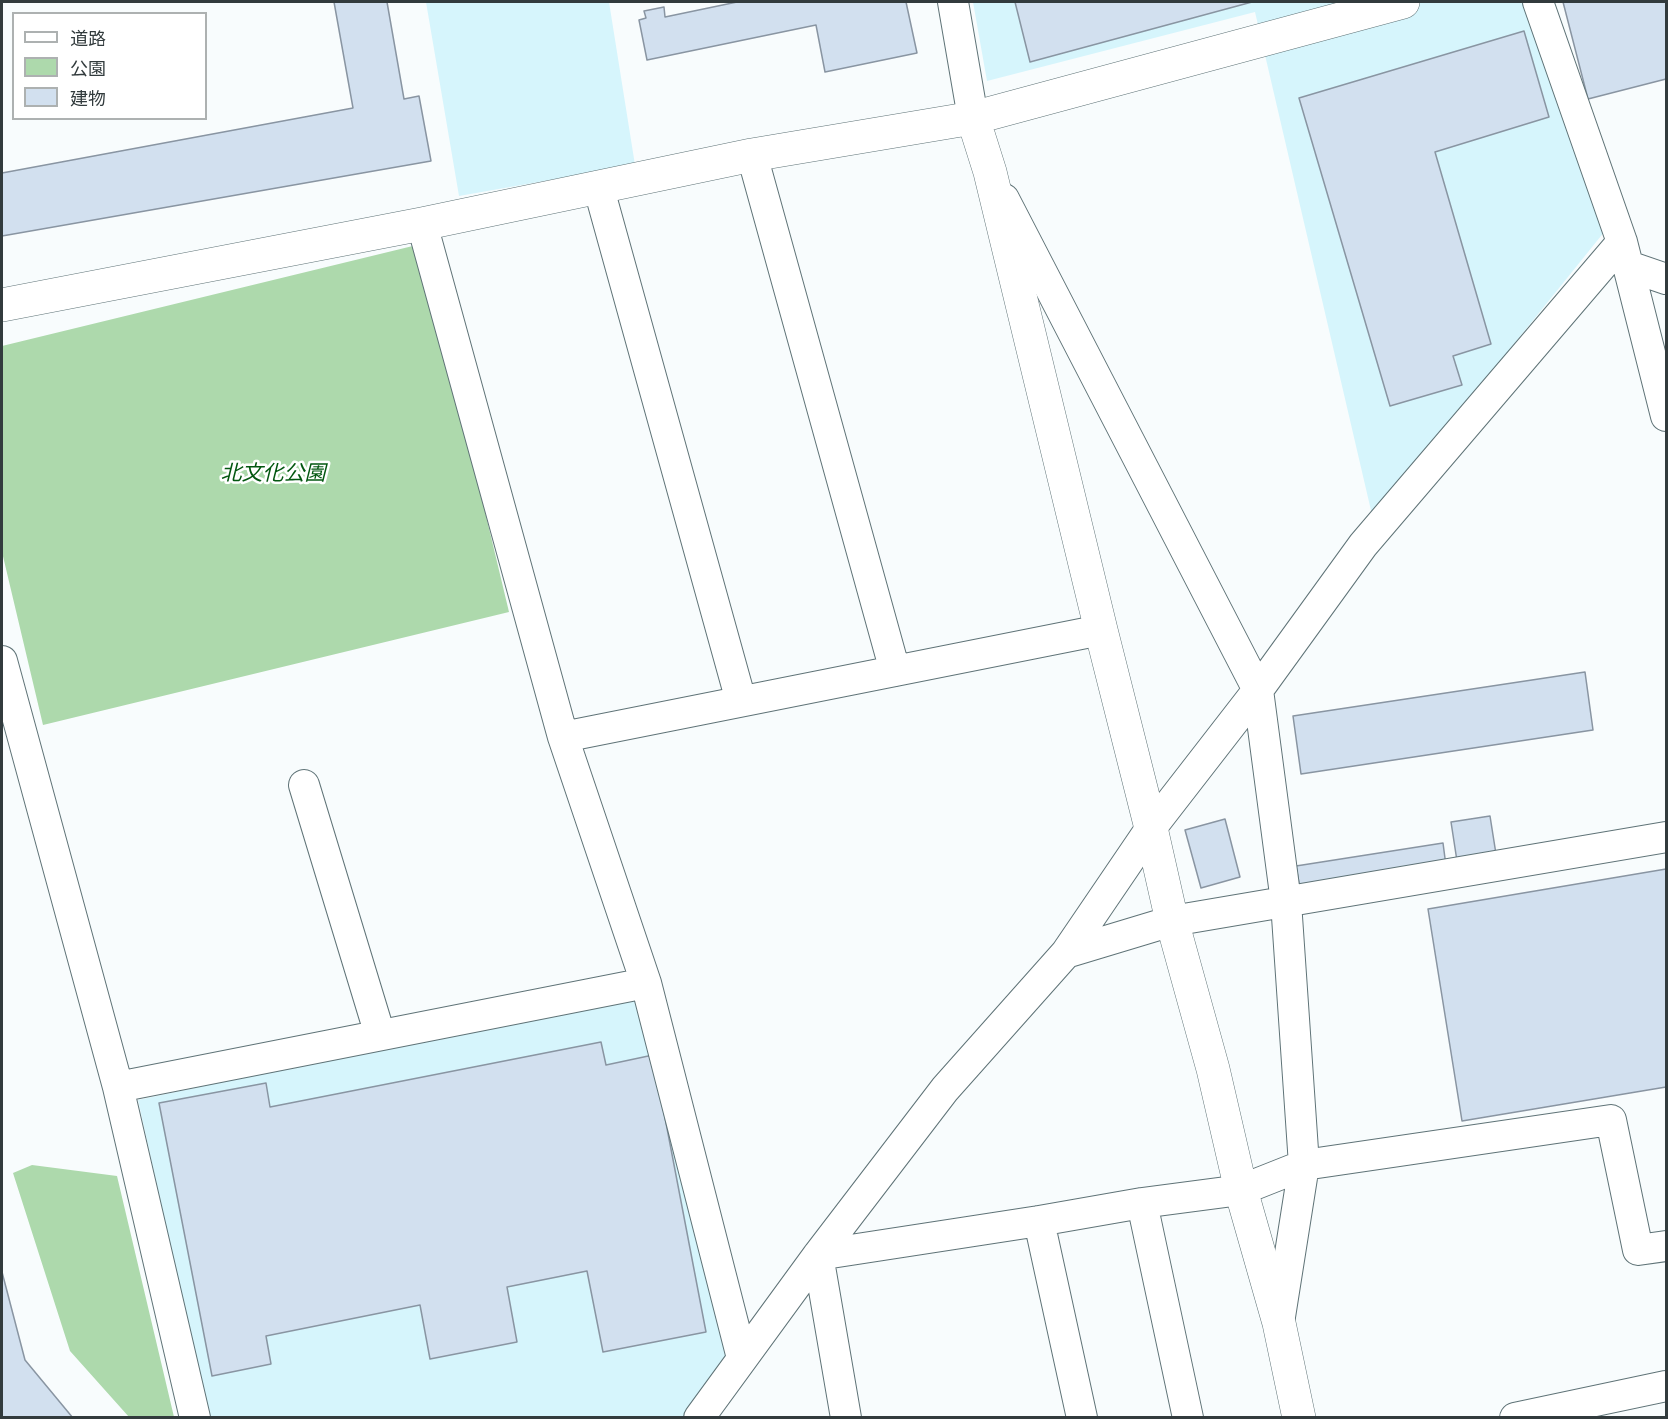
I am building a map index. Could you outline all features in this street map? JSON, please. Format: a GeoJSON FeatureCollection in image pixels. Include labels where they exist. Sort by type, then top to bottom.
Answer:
{"type":"FeatureCollection","features":[{"type":"Feature","properties":{"kind":"street"},"geometry":{"type":"LineString","coordinates":[[952,2],[973,118],[990,172],[1172,921],[1213,1069],[1241,1190],[1279,1323],[1299,1418]]}},
{"type":"Feature","properties":{"kind":"street"},"geometry":{"type":"LineString","coordinates":[[2,304],[599,189],[752,155],[973,118],[1403,2]]}},
{"type":"Feature","properties":{"kind":"street"},"geometry":{"type":"LineString","coordinates":[[1538,2],[1625,254],[1666,416]]}},
{"type":"Feature","properties":{"kind":"street"},"geometry":{"type":"LineString","coordinates":[[752,155],[895,671]]}},
{"type":"Feature","properties":{"kind":"street"},"geometry":{"type":"LineString","coordinates":[[990,172],[1258,690],[1286,902],[1304,1165],[1279,1323]]}},
{"type":"Feature","properties":{"kind":"street"},"geometry":{"type":"LineString","coordinates":[[599,189],[741,701]]}},
{"type":"Feature","properties":{"kind":"street"},"geometry":{"type":"LineString","coordinates":[[422,224],[564,737],[646,983],[742,1358]]}},
{"type":"Feature","properties":{"kind":"street"},"geometry":{"type":"LineString","coordinates":[[1625,254],[1666,279]]}},
{"type":"Feature","properties":{"kind":"street"},"geometry":{"type":"LineString","coordinates":[[699,1418],[818,1255],[945,1089],[1066,953],[1151,828],[1258,690],[1363,545],[1625,254]]}},
{"type":"Feature","properties":{"kind":"street"},"geometry":{"type":"LineString","coordinates":[[564,737],[1101,630]]}},
{"type":"Feature","properties":{"kind":"street"},"geometry":{"type":"LineString","coordinates":[[2,661],[9,721],[118,1087],[195,1418]]}},
{"type":"Feature","properties":{"kind":"street"},"geometry":{"type":"LineString","coordinates":[[304,785],[380,1035]]}},
{"type":"Feature","properties":{"kind":"street"},"geometry":{"type":"LineString","coordinates":[[1066,953],[1172,921],[1666,837]]}},
{"type":"Feature","properties":{"kind":"street"},"geometry":{"type":"LineString","coordinates":[[118,1087],[646,983]]}},
{"type":"Feature","properties":{"kind":"street"},"geometry":{"type":"LineString","coordinates":[[818,1255],[1142,1203],[1241,1190],[1304,1165],[1611,1120],[1638,1250],[1666,1246]]}},
{"type":"Feature","properties":{"kind":"street"},"geometry":{"type":"LineString","coordinates":[[1142,1203],[1188,1418]]}},
{"type":"Feature","properties":{"kind":"street"},"geometry":{"type":"LineString","coordinates":[[1039,1221],[1082,1418]]}},
{"type":"Feature","properties":{"kind":"street"},"geometry":{"type":"LineString","coordinates":[[818,1255],[846,1418]]}},
{"type":"Feature","properties":{"kind":"street"},"geometry":{"type":"LineString","coordinates":[[1515,1418],[1666,1386]]}},
{"type":"Feature","properties":{"kind":"shaded area"},"geometry":{"type":"Polygon","coordinates":[[[426,2],[609,2],[635,165],[459,196],[426,2]]]}},
{"type":"Feature","properties":{"kind":"shaded area"},"geometry":{"type":"Polygon","coordinates":[[[973,2],[1542,2],[1609,226],[1373,519],[1255,12],[987,81],[973,2]]]}},
{"type":"Feature","properties":{"kind":"shaded area"},"geometry":{"type":"Polygon","coordinates":[[[645,992],[739,1379],[710,1417],[208,1417],[138,1100],[645,992]]]}},
{"type":"Feature","properties":{"kind":"green space","name":"北文化公園"},"geometry":{"type":"Polygon","coordinates":[[[421,244],[509,612],[43,725],[2,552],[2,346],[421,244]]]}},
{"type":"Feature","properties":{"kind":"green space"},"geometry":{"type":"Polygon","coordinates":[[[32,1165],[117,1176],[174,1417],[129,1417],[70,1351],[13,1173],[32,1165]]]}},
{"type":"Feature","properties":{"kind":"building"},"geometry":{"type":"Polygon","coordinates":[[[334,2],[387,2],[404,99],[419,96],[431,161],[2,236],[2,173],[353,108],[334,2]]]}},
{"type":"Feature","properties":{"kind":"building"},"geometry":{"type":"Polygon","coordinates":[[[737,2],[906,2],[917,53],[825,72],[816,25],[647,60],[639,20],[646,18],[644,11],[664,7],[665,17],[737,2]]]}},
{"type":"Feature","properties":{"kind":"building"},"geometry":{"type":"Polygon","coordinates":[[[1015,2],[1252,2],[1030,62],[1015,2]]]}},
{"type":"Feature","properties":{"kind":"building"},"geometry":{"type":"Polygon","coordinates":[[[1563,2],[1666,2],[1666,79],[1588,99],[1563,2]]]}},
{"type":"Feature","properties":{"kind":"building"},"geometry":{"type":"Polygon","coordinates":[[[1524,31],[1549,117],[1435,152],[1491,344],[1453,356],[1462,385],[1390,406],[1299,98],[1524,31]]]}},
{"type":"Feature","properties":{"kind":"building"},"geometry":{"type":"Polygon","coordinates":[[[1585,672],[1593,730],[1301,774],[1293,716],[1585,672]]]}},
{"type":"Feature","properties":{"kind":"building"},"geometry":{"type":"Polygon","coordinates":[[[1490,816],[1496,854],[1457,861],[1451,822],[1490,816]]]}},
{"type":"Feature","properties":{"kind":"building"},"geometry":{"type":"Polygon","coordinates":[[[1225,819],[1240,877],[1201,888],[1185,830],[1225,819]]]}},
{"type":"Feature","properties":{"kind":"building"},"geometry":{"type":"Polygon","coordinates":[[[1443,843],[1446,866],[1300,889],[1296,866],[1443,843]]]}},
{"type":"Feature","properties":{"kind":"building"},"geometry":{"type":"Polygon","coordinates":[[[1666,869],[1666,1087],[1462,1121],[1428,909],[1666,869]]]}},
{"type":"Feature","properties":{"kind":"building"},"geometry":{"type":"Polygon","coordinates":[[[601,1042],[606,1065],[653,1055],[706,1332],[603,1352],[587,1271],[507,1287],[517,1342],[430,1359],[420,1305],[266,1336],[271,1364],[212,1376],[159,1103],[266,1083],[270,1107],[601,1042]]]}},
{"type":"Feature","properties":{"kind":"building"},"geometry":{"type":"Polygon","coordinates":[[[2,1272],[25,1360],[73,1418],[2,1418],[2,1272]]]}}]}
